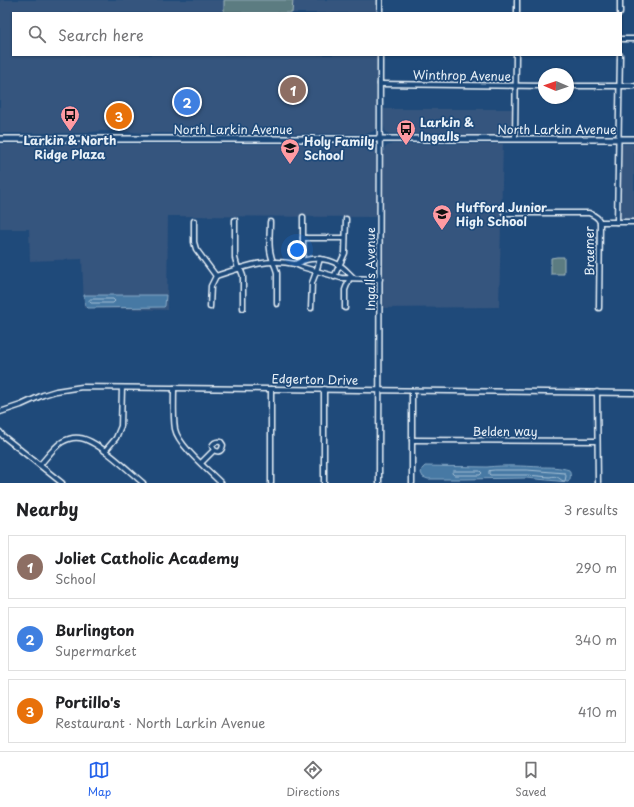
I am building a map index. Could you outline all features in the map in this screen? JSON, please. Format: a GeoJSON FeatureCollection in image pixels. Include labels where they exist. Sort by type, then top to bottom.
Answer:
{"type":"FeatureCollection","features":[{"type":"Feature","properties":{"kind":"main road","name":"North Larkin Avenue"},"geometry":{"type":"LineString","coordinates":[[0,139],[634,139]]}},
{"type":"Feature","properties":{"kind":"street"},"geometry":{"type":"LineString","coordinates":[[380,0],[380,12]]}},
{"type":"Feature","properties":{"kind":"street"},"geometry":{"type":"LineString","coordinates":[[517,0],[517,12]]}},
{"type":"Feature","properties":{"kind":"street"},"geometry":{"type":"LineString","coordinates":[[620,0],[620,12]]}},
{"type":"Feature","properties":{"kind":"street"},"geometry":{"type":"LineString","coordinates":[[622,39],[634,39]]}},
{"type":"Feature","properties":{"kind":"street","name":"Ingalls Avenue"},"geometry":{"type":"LineString","coordinates":[[379,483],[380,56]]}},
{"type":"Feature","properties":{"kind":"street"},"geometry":{"type":"LineString","coordinates":[[516,56],[516,139]]}},
{"type":"Feature","properties":{"kind":"street"},"geometry":{"type":"LineString","coordinates":[[617,222],[620,56]]}},
{"type":"Feature","properties":{"kind":"street","name":"Winthrop Avenue"},"geometry":{"type":"LineString","coordinates":[[380,84],[538,86]]}},
{"type":"Feature","properties":{"kind":"street"},"geometry":{"type":"LineString","coordinates":[[574,86],[634,86]]}},
{"type":"Feature","properties":{"kind":"street","name":"Braemer"},"geometry":{"type":"LineString","coordinates":[[504,213],[589,213],[593,214],[599,219],[599,308]]}},
{"type":"Feature","properties":{"kind":"street"},"geometry":{"type":"LineString","coordinates":[[298,265],[303,254],[303,217]]}},
{"type":"Feature","properties":{"kind":"street"},"geometry":{"type":"LineString","coordinates":[[334,277],[345,253],[346,219]]}},
{"type":"Feature","properties":{"kind":"street"},"geometry":{"type":"LineString","coordinates":[[235,220],[235,258],[243,276],[243,308]]}},
{"type":"Feature","properties":{"kind":"street"},"geometry":{"type":"LineString","coordinates":[[194,221],[194,242],[196,249],[216,276]]}},
{"type":"Feature","properties":{"kind":"street"},"geometry":{"type":"LineString","coordinates":[[270,222],[270,252],[277,273],[277,304]]}},
{"type":"Feature","properties":{"kind":"street"},"geometry":{"type":"LineString","coordinates":[[600,222],[634,222]]}},
{"type":"Feature","properties":{"kind":"street"},"geometry":{"type":"LineString","coordinates":[[303,238],[345,238]]}},
{"type":"Feature","properties":{"kind":"street"},"geometry":{"type":"LineString","coordinates":[[301,261],[320,259],[328,261],[340,266],[351,278]]}},
{"type":"Feature","properties":{"kind":"street"},"geometry":{"type":"LineString","coordinates":[[311,308],[312,283],[320,259]]}},
{"type":"Feature","properties":{"kind":"street"},"geometry":{"type":"LineString","coordinates":[[210,307],[210,286],[216,276],[252,264],[273,262],[298,265],[334,277],[380,279]]}},
{"type":"Feature","properties":{"kind":"street"},"geometry":{"type":"LineString","coordinates":[[345,308],[345,290],[351,278]]}},
{"type":"Feature","properties":{"kind":"street","name":"Edgerton Drive"},"geometry":{"type":"LineString","coordinates":[[0,412],[21,405],[43,395],[69,388],[82,387],[634,392]]}},
{"type":"Feature","properties":{"kind":"street"},"geometry":{"type":"LineString","coordinates":[[105,451],[116,438],[121,426],[122,388]]}},
{"type":"Feature","properties":{"kind":"street"},"geometry":{"type":"LineString","coordinates":[[174,388],[175,429],[177,437],[221,483]]}},
{"type":"Feature","properties":{"kind":"street"},"geometry":{"type":"LineString","coordinates":[[271,389],[271,483]]}},
{"type":"Feature","properties":{"kind":"street"},"geometry":{"type":"LineString","coordinates":[[324,389],[324,483]]}},
{"type":"Feature","properties":{"kind":"street"},"geometry":{"type":"LineString","coordinates":[[412,391],[412,483]]}},
{"type":"Feature","properties":{"kind":"street"},"geometry":{"type":"LineString","coordinates":[[597,392],[598,483]]}},
{"type":"Feature","properties":{"kind":"street"},"geometry":{"type":"LineString","coordinates":[[0,432],[62,483]]}},
{"type":"Feature","properties":{"kind":"street"},"geometry":{"type":"LineString","coordinates":[[40,465],[60,443],[71,438],[80,438],[99,446],[143,483]]}},
{"type":"Feature","properties":{"kind":"street","name":"Belden way"},"geometry":{"type":"LineString","coordinates":[[412,440],[598,441]]}},
{"type":"Feature","properties":{"kind":"street"},"geometry":{"type":"LineString","coordinates":[[201,463],[214,450]]}},
{"type":"Feature","properties":{"kind":"shaded area"},"geometry":{"type":"Polygon","coordinates":[[[0,0],[376,0],[376,12],[12,12],[12,56],[376,56],[376,127],[374,131],[366,134],[144,133],[119,131],[84,133],[0,133],[0,0]]]}},
{"type":"Feature","properties":{"kind":"shaded area"},"geometry":{"type":"Polygon","coordinates":[[[384,109],[518,109],[519,135],[389,134],[385,131],[384,126],[384,109]]]}},
{"type":"Feature","properties":{"kind":"shaded area"},"geometry":{"type":"Polygon","coordinates":[[[0,144],[367,144],[373,147],[376,151],[376,217],[168,216],[167,310],[84,308],[82,259],[30,261],[29,229],[0,229],[0,144]]]}},
{"type":"Feature","properties":{"kind":"shaded area","name":"Hufford Junior High School"},"geometry":{"type":"Polygon","coordinates":[[[392,144],[503,144],[499,307],[383,308],[382,154],[387,146],[392,144]]]}},
{"type":"Feature","properties":{"kind":"shaded area"},"geometry":{"type":"Polygon","coordinates":[[[615,144],[634,144],[634,225],[614,224],[615,144]]]}},
{"type":"Feature","properties":{"kind":"green space"},"geometry":{"type":"Polygon","coordinates":[[[224,0],[293,0],[292,12],[224,12],[224,0]]]}},
{"type":"Feature","properties":{"kind":"green space"},"geometry":{"type":"Polygon","coordinates":[[[564,257],[564,274],[551,274],[551,258],[564,257]]]}},
{"type":"Feature","properties":{"kind":"water"},"geometry":{"type":"Polygon","coordinates":[[[84,295],[166,295],[164,307],[87,308],[85,306],[84,295]]]}},
{"type":"Feature","properties":{"kind":"water"},"geometry":{"type":"Polygon","coordinates":[[[425,466],[555,467],[569,470],[570,479],[568,482],[526,478],[428,479],[423,477],[421,473],[425,466]]]}},
{"type":"Feature","properties":{"kind":"place","name":"Joliet Catholic Academy"},"geometry":{"type":"Point","coordinates":[293,90]}},
{"type":"Feature","properties":{"kind":"place","name":"Burlington"},"geometry":{"type":"Point","coordinates":[187,102]}},
{"type":"Feature","properties":{"kind":"place","name":"Portillo's"},"geometry":{"type":"Point","coordinates":[119,116]}},
{"type":"Feature","properties":{"kind":"place","name":"Larkin & North Ridge Plaza"},"geometry":{"type":"Point","coordinates":[70,132]}},
{"type":"Feature","properties":{"kind":"place","name":"Larkin & Ingalls"},"geometry":{"type":"Point","coordinates":[406,146]}},
{"type":"Feature","properties":{"kind":"place","name":"Holy Family School"},"geometry":{"type":"Point","coordinates":[290,165]}},
{"type":"Feature","properties":{"kind":"place","name":"Hufford Junior High School"},"geometry":{"type":"Point","coordinates":[442,231]}}]}
